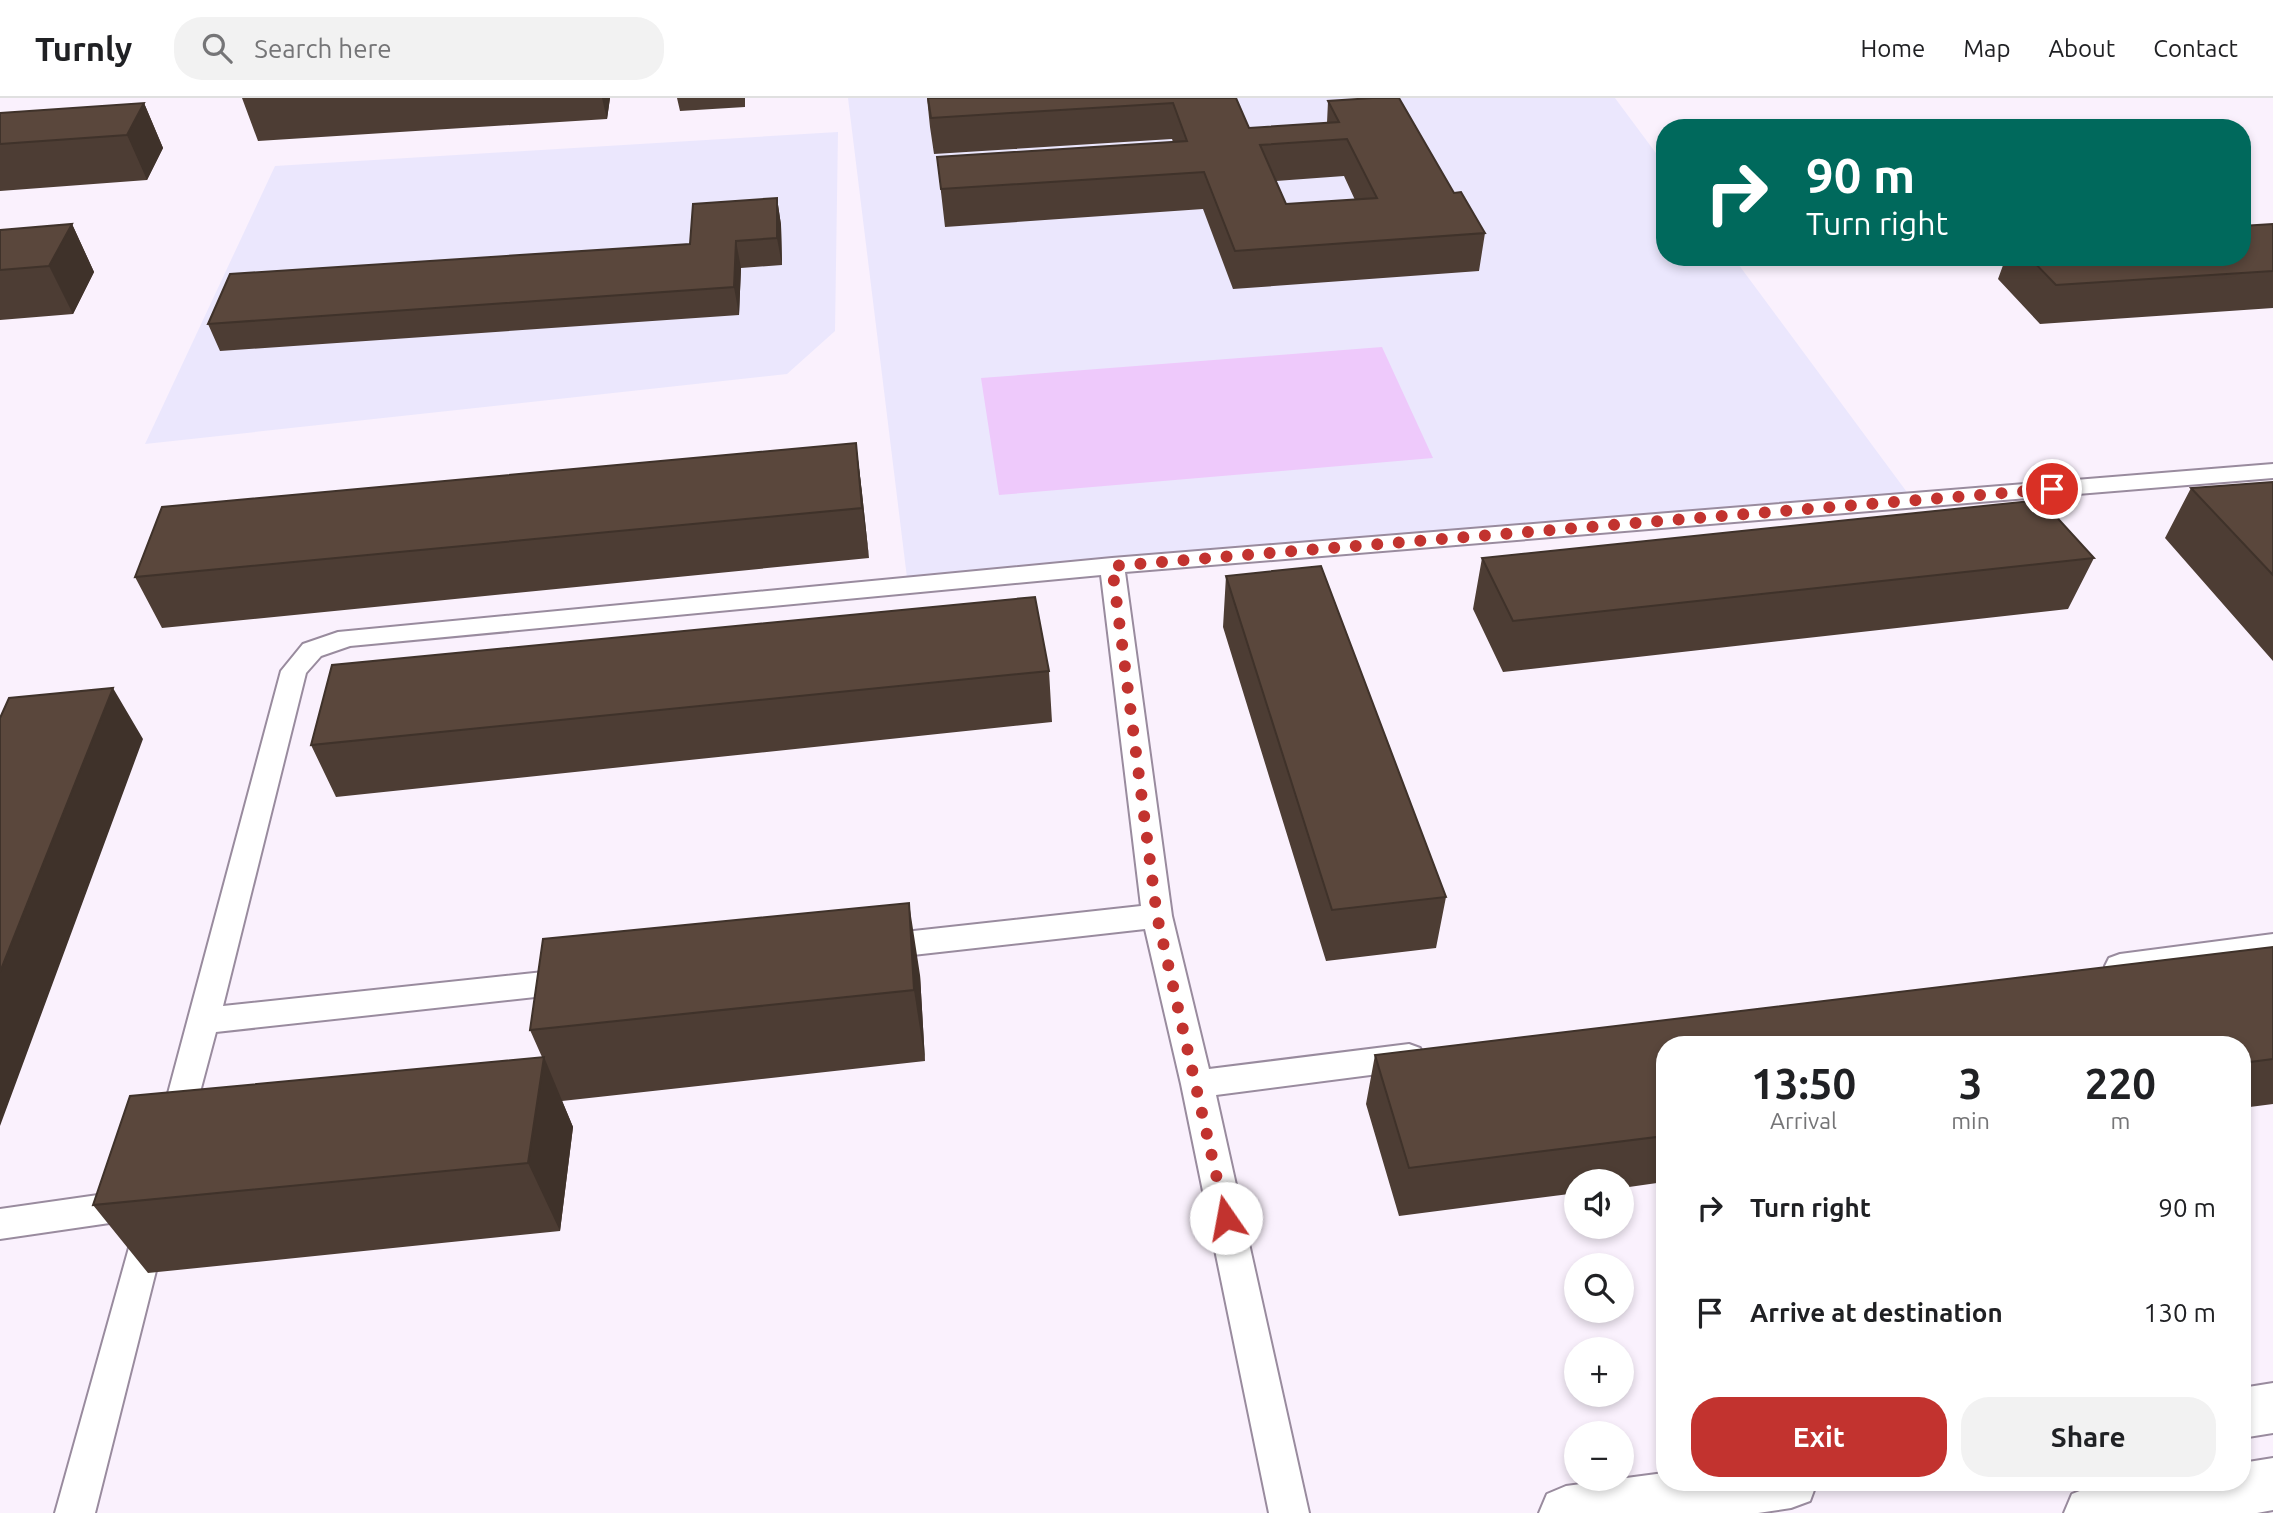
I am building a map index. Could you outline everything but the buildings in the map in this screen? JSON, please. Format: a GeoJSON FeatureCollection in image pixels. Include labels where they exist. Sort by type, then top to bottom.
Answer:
{"type":"FeatureCollection","features":[{"type":"Feature","properties":{"kind":"highway"},"geometry":{"type":"LineString","coordinates":[[2251,1412],[2273,1408]]}},
{"type":"Feature","properties":{"kind":"highway"},"geometry":{"type":"LineString","coordinates":[[2251,1488],[2273,1484]]}},
{"type":"Feature","properties":{"kind":"highway"},"geometry":{"type":"LineString","coordinates":[[1566,1513],[1726,1491]]}},
{"type":"Feature","properties":{"kind":"highway"},"geometry":{"type":"LineString","coordinates":[[2091,1513],[2229,1491]]}},
{"type":"Feature","properties":{"kind":"lane"},"geometry":{"type":"LineString","coordinates":[[170,1150],[294,671],[312,650],[347,638],[1112,566],[2273,471]]}},
{"type":"Feature","properties":{"kind":"lane"},"geometry":{"type":"LineString","coordinates":[[1112,566],[1157,916],[1197,1084],[1289,1513]]}},
{"type":"Feature","properties":{"kind":"lane"},"geometry":{"type":"LineString","coordinates":[[853,950],[1157,916]]}},
{"type":"Feature","properties":{"kind":"lane"},"geometry":{"type":"LineString","coordinates":[[2094,970],[2273,946]]}},
{"type":"Feature","properties":{"kind":"lane"},"geometry":{"type":"LineString","coordinates":[[203,1021],[604,977]]}},
{"type":"Feature","properties":{"kind":"lane"},"geometry":{"type":"LineString","coordinates":[[1197,1084],[1432,1054]]}},
{"type":"Feature","properties":{"kind":"lane"},"geometry":{"type":"LineString","coordinates":[[0,1224],[156,1201],[75,1513]]}},
{"type":"Feature","properties":{"kind":"shaded area"},"geometry":{"type":"Polygon","coordinates":[[[848,98],[1615,98],[1656,153],[1656,266],[1740,266],[1912,499],[908,586],[848,98]]]}},
{"type":"Feature","properties":{"kind":"shaded area"},"geometry":{"type":"Polygon","coordinates":[[[838,132],[835,331],[787,374],[145,444],[275,166],[838,132]]]}},
{"type":"Feature","properties":{"kind":"shaded area"},"geometry":{"type":"Polygon","coordinates":[[[1382,347],[1433,458],[999,495],[981,378],[1382,347]]]}},
{"type":"Feature","properties":{"kind":"route"},"geometry":{"type":"LineString","coordinates":[[1226,1218],[1157,916],[1112,566],[2052,489]]}}]}
